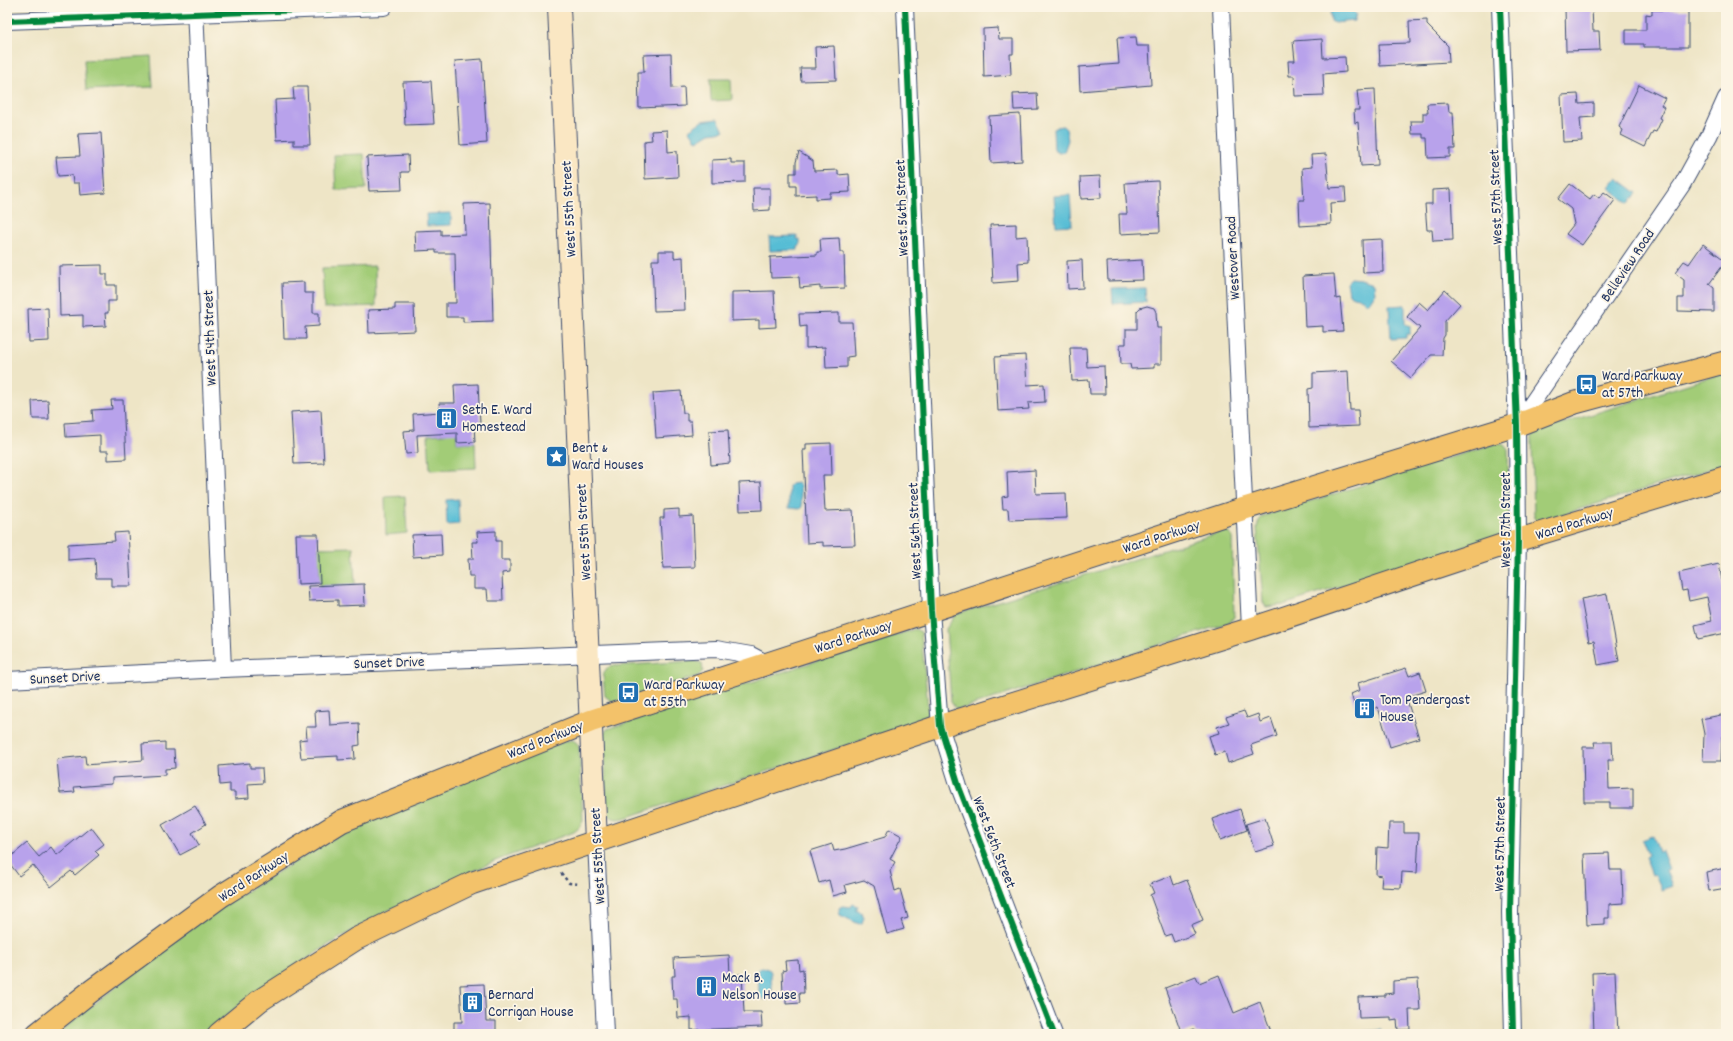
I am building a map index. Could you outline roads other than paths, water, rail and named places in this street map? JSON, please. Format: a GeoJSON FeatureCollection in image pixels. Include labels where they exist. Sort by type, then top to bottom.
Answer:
{"type":"FeatureCollection","features":[{"type":"Feature","properties":{"kind":"main road","name":"West 55th Street"},"geometry":{"type":"LineString","coordinates":[[559,7],[596,841]]}},
{"type":"Feature","properties":{"kind":"main road","name":"Ward Parkway"},"geometry":{"type":"LineString","coordinates":[[37,1034],[212,903],[342,821],[591,721],[1244,509],[1517,425],[1574,403],[1726,362]]}},
{"type":"Feature","properties":{"kind":"main road","name":"Ward Parkway"},"geometry":{"type":"LineString","coordinates":[[219,1034],[259,1001],[356,939],[472,883],[940,726],[1250,629],[1518,540],[1726,477]]}},
{"type":"Feature","properties":{"kind":"street"},"geometry":{"type":"LineString","coordinates":[[7,20],[195,10],[384,7]]}},
{"type":"Feature","properties":{"kind":"street","name":"West 56th Street"},"geometry":{"type":"LineString","coordinates":[[906,7],[930,611],[940,726],[959,787],[1054,1034]]}},
{"type":"Feature","properties":{"kind":"street","name":"Westover Road"},"geometry":{"type":"LineString","coordinates":[[1221,7],[1250,629]]}},
{"type":"Feature","properties":{"kind":"street","name":"West 57th Street"},"geometry":{"type":"LineString","coordinates":[[1500,7],[1517,425],[1518,540],[1510,912],[1512,1034]]}},
{"type":"Feature","properties":{"kind":"street","name":"West 54th Street"},"geometry":{"type":"LineString","coordinates":[[195,10],[223,669]]}},
{"type":"Feature","properties":{"kind":"street"},"geometry":{"type":"LineString","coordinates":[[1717,116],[1726,94]]}},
{"type":"Feature","properties":{"kind":"street","name":"Belleview Road"},"geometry":{"type":"LineString","coordinates":[[1517,425],[1682,185],[1709,136],[1726,98]]}},
{"type":"Feature","properties":{"kind":"street","name":"Sunset Drive"},"geometry":{"type":"LineString","coordinates":[[7,680],[223,669],[716,649],[751,655],[768,664]]}},
{"type":"Feature","properties":{"kind":"street","name":"West 55th Street"},"geometry":{"type":"LineString","coordinates":[[596,841],[605,1034]]}},
{"type":"Feature","properties":{"kind":"water"},"geometry":{"type":"Polygon","coordinates":[[[1351,9],[1356,14],[1354,21],[1334,23],[1331,21],[1330,13],[1333,10],[1351,9]]]}},
{"type":"Feature","properties":{"kind":"water"},"geometry":{"type":"Polygon","coordinates":[[[718,119],[724,131],[710,133],[697,141],[689,130],[702,121],[718,119]]]}},
{"type":"Feature","properties":{"kind":"water"},"geometry":{"type":"Polygon","coordinates":[[[1063,126],[1066,129],[1068,140],[1064,152],[1059,153],[1054,150],[1053,129],[1063,126]]]}},
{"type":"Feature","properties":{"kind":"water"},"geometry":{"type":"Polygon","coordinates":[[[1617,178],[1637,193],[1629,204],[1609,188],[1617,178]]]}},
{"type":"Feature","properties":{"kind":"water"},"geometry":{"type":"Polygon","coordinates":[[[1070,195],[1072,225],[1056,226],[1054,196],[1070,195]]]}},
{"type":"Feature","properties":{"kind":"water"},"geometry":{"type":"Polygon","coordinates":[[[451,213],[451,225],[427,226],[426,214],[451,213]]]}},
{"type":"Feature","properties":{"kind":"water"},"geometry":{"type":"Polygon","coordinates":[[[797,236],[797,239],[800,239],[800,246],[798,247],[798,250],[770,251],[769,237],[797,236]]]}},
{"type":"Feature","properties":{"kind":"water"},"geometry":{"type":"Polygon","coordinates":[[[1351,278],[1374,283],[1375,294],[1369,303],[1365,303],[1363,299],[1353,297],[1349,294],[1347,282],[1351,278]]]}},
{"type":"Feature","properties":{"kind":"water"},"geometry":{"type":"Polygon","coordinates":[[[1145,288],[1146,302],[1113,304],[1112,289],[1145,288]]]}},
{"type":"Feature","properties":{"kind":"water"},"geometry":{"type":"Polygon","coordinates":[[[1405,305],[1405,324],[1410,326],[1410,334],[1406,334],[1406,338],[1391,339],[1389,306],[1405,305]]]}},
{"type":"Feature","properties":{"kind":"water"},"geometry":{"type":"Polygon","coordinates":[[[798,483],[800,485],[802,507],[800,509],[789,508],[789,486],[791,484],[798,483]]]}},
{"type":"Feature","properties":{"kind":"water"},"geometry":{"type":"Polygon","coordinates":[[[458,499],[459,524],[447,525],[446,500],[458,499]]]}},
{"type":"Feature","properties":{"kind":"water"},"geometry":{"type":"Polygon","coordinates":[[[1653,836],[1659,852],[1662,851],[1669,869],[1666,870],[1672,886],[1662,890],[1655,874],[1652,875],[1645,857],[1648,855],[1642,840],[1653,836]]]}},
{"type":"Feature","properties":{"kind":"water"},"geometry":{"type":"Polygon","coordinates":[[[853,904],[858,906],[856,910],[862,913],[864,917],[862,923],[859,924],[840,915],[839,908],[842,906],[851,907],[853,904]]]}},
{"type":"Feature","properties":{"kind":"water"},"geometry":{"type":"Polygon","coordinates":[[[763,967],[770,970],[771,973],[772,994],[767,1000],[761,998],[759,995],[758,972],[759,968],[763,967]]]}},
{"type":"Feature","properties":{"kind":"water"},"geometry":{"type":"Polygon","coordinates":[[[1381,1030],[1381,1034],[1356,1034],[1356,1032],[1381,1030]]]}},
{"type":"Feature","properties":{"kind":"place","name":"Ward Parkway at 57th"},"geometry":{"type":"Point","coordinates":[1587,384]}},
{"type":"Feature","properties":{"kind":"place","name":"Seth E. Ward Homestead"},"geometry":{"type":"Point","coordinates":[447,418]}},
{"type":"Feature","properties":{"kind":"place","name":"Bent & Ward Houses"},"geometry":{"type":"Point","coordinates":[556,456]}},
{"type":"Feature","properties":{"kind":"place","name":"Ward Parkway at 55th"},"geometry":{"type":"Point","coordinates":[628,693]}},
{"type":"Feature","properties":{"kind":"place","name":"Tom Pendergast House"},"geometry":{"type":"Point","coordinates":[1365,708]}},
{"type":"Feature","properties":{"kind":"place","name":"Mack B. Nelson House"},"geometry":{"type":"Point","coordinates":[707,986]}},
{"type":"Feature","properties":{"kind":"place","name":"Bernard Corrigan House"},"geometry":{"type":"Point","coordinates":[473,1003]}}]}
